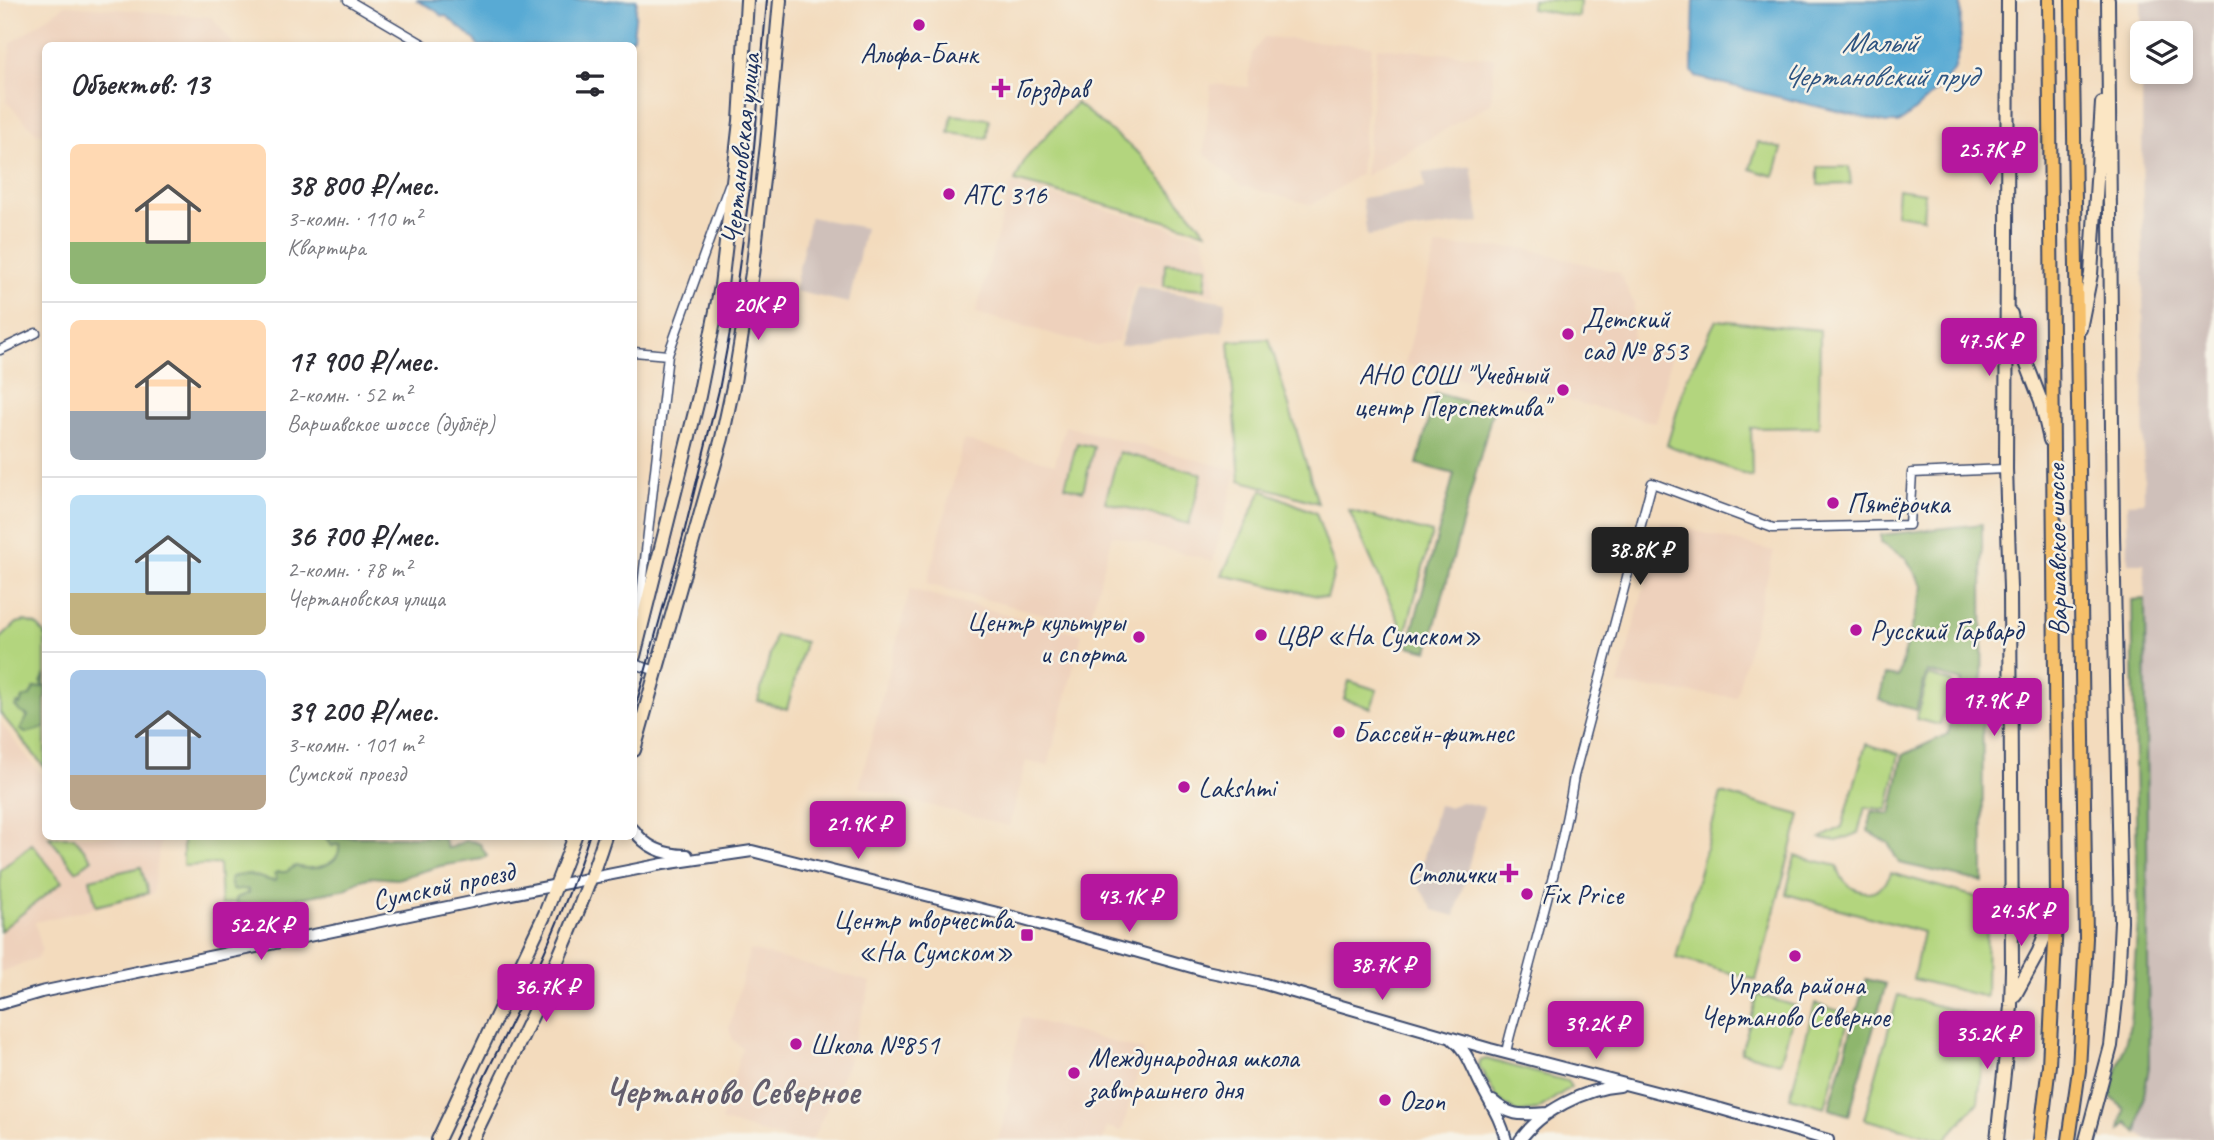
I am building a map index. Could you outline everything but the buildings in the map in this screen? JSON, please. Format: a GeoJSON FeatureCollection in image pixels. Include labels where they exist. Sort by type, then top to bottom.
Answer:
{"type":"FeatureCollection","features":[{"type":"Feature","properties":{"kind":"main road","name":"Чертановская улица"},"geometry":{"type":"LineString","coordinates":[[637,645],[713,328],[736,166],[747,0]]}},
{"type":"Feature","properties":{"kind":"main road","name":"Чертановская улица"},"geometry":{"type":"LineString","coordinates":[[637,740],[722,438],[734,382],[754,260],[780,0]]}},
{"type":"Feature","properties":{"kind":"main road"},"geometry":{"type":"LineString","coordinates":[[1997,1140],[2011,1006],[2010,602],[2006,469],[2008,0]]}},
{"type":"Feature","properties":{"kind":"main road","name":"Варшавское шоссе"},"geometry":{"type":"LineString","coordinates":[[2040,1140],[2049,1065],[2057,900],[2049,0]]}},
{"type":"Feature","properties":{"kind":"main road","name":"Варшавское шоссе"},"geometry":{"type":"LineString","coordinates":[[2069,1140],[2079,1070],[2086,939],[2071,0]]}},
{"type":"Feature","properties":{"kind":"main road"},"geometry":{"type":"LineString","coordinates":[[2086,1140],[2110,1046],[2118,981],[2121,921],[2113,533],[2108,0]]}},
{"type":"Feature","properties":{"kind":"main road"},"geometry":{"type":"LineString","coordinates":[[2077,344],[2091,274],[2109,33]]}},
{"type":"Feature","properties":{"kind":"main road"},"geometry":{"type":"LineString","coordinates":[[2006,286],[2014,331],[2041,401],[2052,447]]}},
{"type":"Feature","properties":{"kind":"main road"},"geometry":{"type":"LineString","coordinates":[[439,1140],[557,886],[574,840]]}},
{"type":"Feature","properties":{"kind":"main road"},"geometry":{"type":"LineString","coordinates":[[472,1140],[554,970],[604,840]]}},
{"type":"Feature","properties":{"kind":"main road"},"geometry":{"type":"LineString","coordinates":[[2011,1006],[2020,983],[2039,951],[2057,900]]}},
{"type":"Feature","properties":{"kind":"street"},"geometry":{"type":"LineString","coordinates":[[348,0],[419,42]]}},
{"type":"Feature","properties":{"kind":"street"},"geometry":{"type":"LineString","coordinates":[[637,626],[668,355],[736,166]]}},
{"type":"Feature","properties":{"kind":"street"},"geometry":{"type":"LineString","coordinates":[[0,350],[36,333]]}},
{"type":"Feature","properties":{"kind":"street"},"geometry":{"type":"LineString","coordinates":[[637,352],[668,355]]}},
{"type":"Feature","properties":{"kind":"street"},"geometry":{"type":"LineString","coordinates":[[1506,1053],[1510,1028],[1519,1006],[1569,813],[1574,776],[1651,483],[1773,528],[1909,525],[1912,472],[2006,469]]}},
{"type":"Feature","properties":{"kind":"street"},"geometry":{"type":"LineString","coordinates":[[637,659],[657,671]]}},
{"type":"Feature","properties":{"kind":"street"},"geometry":{"type":"LineString","coordinates":[[637,833],[650,846],[666,853],[718,855]]}},
{"type":"Feature","properties":{"kind":"street","name":"Сумской проезд"},"geometry":{"type":"LineString","coordinates":[[0,1004],[23,996],[181,962],[590,879],[752,851],[1017,918],[1206,971],[1258,982],[1490,1049],[1828,1140]]}},
{"type":"Feature","properties":{"kind":"street"},"geometry":{"type":"LineString","coordinates":[[1450,1037],[1461,1046],[1500,1120],[1506,1140]]}},
{"type":"Feature","properties":{"kind":"street"},"geometry":{"type":"LineString","coordinates":[[1475,1074],[1474,1057],[1478,1052],[1490,1049]]}},
{"type":"Feature","properties":{"kind":"street"},"geometry":{"type":"LineString","coordinates":[[1570,1102],[1583,1087],[1583,1082],[1575,1072]]}},
{"type":"Feature","properties":{"kind":"street"},"geometry":{"type":"LineString","coordinates":[[1520,1140],[1549,1112],[1595,1090],[1629,1085]]}},
{"type":"Feature","properties":{"kind":"street"},"geometry":{"type":"LineString","coordinates":[[1488,1098],[1505,1111],[1520,1116],[1549,1112]]}},
{"type":"Feature","properties":{"kind":"shaded area"},"geometry":{"type":"Polygon","coordinates":[[[2141,0],[2214,0],[2214,1140],[2147,1140],[2137,1133],[2149,1067],[2145,582],[2144,563],[2128,563],[2127,503],[2144,502],[2142,84],[2193,84],[2193,21],[2141,21],[2141,0]]]}},
{"type":"Feature","properties":{"kind":"shaded area"},"geometry":{"type":"Polygon","coordinates":[[[66,5],[212,17],[232,42],[42,42],[42,134],[36,133],[6,101],[11,43],[66,5]]]}},
{"type":"Feature","properties":{"kind":"shaded area"},"geometry":{"type":"Polygon","coordinates":[[[1264,37],[1372,46],[1360,174],[1312,205],[1240,185],[1204,153],[1211,84],[1248,87],[1252,54],[1264,37]]]}},
{"type":"Feature","properties":{"kind":"shaded area"},"geometry":{"type":"Polygon","coordinates":[[[1377,47],[1495,58],[1491,103],[1365,176],[1377,47]]]}},
{"type":"Feature","properties":{"kind":"shaded area"},"geometry":{"type":"Polygon","coordinates":[[[1471,166],[1480,222],[1367,236],[1362,198],[1425,188],[1423,173],[1471,166]]]}},
{"type":"Feature","properties":{"kind":"shaded area"},"geometry":{"type":"Polygon","coordinates":[[[1011,184],[1202,236],[1212,266],[1215,295],[1135,283],[1119,341],[1097,346],[976,313],[1011,184]]]}},
{"type":"Feature","properties":{"kind":"shaded area"},"geometry":{"type":"Polygon","coordinates":[[[810,217],[865,228],[849,303],[794,291],[810,217]]]}},
{"type":"Feature","properties":{"kind":"shaded area","name":"Детский сад № 853"},"geometry":{"type":"Polygon","coordinates":[[[1436,246],[1525,248],[1620,273],[1634,304],[1633,339],[1641,349],[1674,343],[1656,423],[1491,380],[1489,386],[1405,364],[1436,246]]]}},
{"type":"Feature","properties":{"kind":"shaded area"},"geometry":{"type":"Polygon","coordinates":[[[1137,286],[1226,302],[1223,331],[1120,346],[1137,286]]]}},
{"type":"Feature","properties":{"kind":"shaded area"},"geometry":{"type":"Polygon","coordinates":[[[1065,426],[1237,470],[1213,561],[1112,535],[1088,626],[927,584],[964,440],[1055,464],[1065,426]]]}},
{"type":"Feature","properties":{"kind":"shaded area"},"geometry":{"type":"Polygon","coordinates":[[[1661,522],[1774,551],[1736,697],[1618,685],[1661,522]]]}},
{"type":"Feature","properties":{"kind":"shaded area"},"geometry":{"type":"Polygon","coordinates":[[[910,589],[1082,634],[1048,766],[1026,761],[1009,826],[859,787],[910,589]]]}},
{"type":"Feature","properties":{"kind":"shaded area"},"geometry":{"type":"Polygon","coordinates":[[[0,722],[42,775],[42,840],[161,840],[153,894],[35,922],[42,949],[37,958],[0,972],[0,722]]]}},
{"type":"Feature","properties":{"kind":"shaded area"},"geometry":{"type":"Polygon","coordinates":[[[1462,802],[1484,807],[1455,916],[1433,910],[1417,883],[1438,805],[1448,807],[1462,802]]]}},
{"type":"Feature","properties":{"kind":"shaded area","name":"Школа №851"},"geometry":{"type":"Polygon","coordinates":[[[750,950],[871,982],[848,1063],[812,1140],[790,1140],[721,1121],[742,1048],[733,1040],[729,1029],[750,950]]]}},
{"type":"Feature","properties":{"kind":"shaded area","name":"Международная школа завтрашнего дня"},"geometry":{"type":"Polygon","coordinates":[[[1022,1017],[1144,1051],[1122,1131],[1107,1127],[1103,1140],[998,1140],[1010,1096],[1006,1094],[1022,1017]]]}},
{"type":"Feature","properties":{"kind":"green space"},"geometry":{"type":"Polygon","coordinates":[[[1532,0],[1580,0],[1579,17],[1531,9],[1532,0]]]}},
{"type":"Feature","properties":{"kind":"green space"},"geometry":{"type":"Polygon","coordinates":[[[1076,103],[1141,155],[1206,232],[1015,181],[1026,158],[1076,103]]]}},
{"type":"Feature","properties":{"kind":"green space"},"geometry":{"type":"Polygon","coordinates":[[[952,115],[989,119],[987,138],[949,133],[952,115]]]}},
{"type":"Feature","properties":{"kind":"green space"},"geometry":{"type":"Polygon","coordinates":[[[1758,142],[1782,149],[1774,176],[1750,169],[1758,142]]]}},
{"type":"Feature","properties":{"kind":"green space"},"geometry":{"type":"Polygon","coordinates":[[[1818,167],[1849,167],[1851,184],[1818,185],[1818,167]]]}},
{"type":"Feature","properties":{"kind":"green space"},"geometry":{"type":"Polygon","coordinates":[[[1898,189],[1925,193],[1923,218],[1896,214],[1898,189]]]}},
{"type":"Feature","properties":{"kind":"green space"},"geometry":{"type":"Polygon","coordinates":[[[1165,263],[1207,266],[1205,289],[1164,286],[1165,263]]]}},
{"type":"Feature","properties":{"kind":"green space"},"geometry":{"type":"Polygon","coordinates":[[[1716,320],[1820,330],[1819,427],[1751,428],[1752,477],[1667,445],[1687,378],[1716,320]]]}},
{"type":"Feature","properties":{"kind":"green space"},"geometry":{"type":"Polygon","coordinates":[[[1269,339],[1318,503],[1240,480],[1229,341],[1269,339]]]}},
{"type":"Feature","properties":{"kind":"green space"},"geometry":{"type":"Polygon","coordinates":[[[1436,393],[1493,409],[1428,651],[1408,646],[1454,474],[1417,464],[1436,393]]]}},
{"type":"Feature","properties":{"kind":"green space"},"geometry":{"type":"Polygon","coordinates":[[[1077,443],[1094,447],[1083,491],[1065,486],[1077,443]]]}},
{"type":"Feature","properties":{"kind":"green space"},"geometry":{"type":"Polygon","coordinates":[[[1119,452],[1202,474],[1189,524],[1105,502],[1119,452]]]}},
{"type":"Feature","properties":{"kind":"green space"},"geometry":{"type":"Polygon","coordinates":[[[1262,490],[1316,513],[1335,569],[1327,598],[1222,575],[1262,490]]]}},
{"type":"Feature","properties":{"kind":"green space"},"geometry":{"type":"Polygon","coordinates":[[[1349,510],[1432,533],[1405,635],[1349,510]]]}},
{"type":"Feature","properties":{"kind":"green space"},"geometry":{"type":"Polygon","coordinates":[[[1982,524],[1983,882],[1899,863],[1888,843],[1868,831],[1872,811],[1891,814],[1903,755],[1948,734],[1962,681],[1927,672],[1916,710],[1879,700],[1885,675],[1898,677],[1923,587],[1906,558],[1881,543],[1881,535],[1982,524]]]}},
{"type":"Feature","properties":{"kind":"green space"},"geometry":{"type":"Polygon","coordinates":[[[2145,599],[2149,1067],[2137,1133],[2127,1122],[2120,1130],[2124,1109],[2110,1096],[2130,1025],[2138,921],[2132,600],[2145,599]]]}},
{"type":"Feature","properties":{"kind":"green space"},"geometry":{"type":"Polygon","coordinates":[[[25,621],[37,625],[42,631],[42,764],[0,713],[0,639],[17,623],[25,621]]]}},
{"type":"Feature","properties":{"kind":"green space"},"geometry":{"type":"Polygon","coordinates":[[[775,635],[805,642],[787,709],[758,701],[775,635]]]}},
{"type":"Feature","properties":{"kind":"green space"},"geometry":{"type":"Polygon","coordinates":[[[1928,675],[1952,682],[1940,725],[1916,719],[1928,675]]]}},
{"type":"Feature","properties":{"kind":"green space"},"geometry":{"type":"Polygon","coordinates":[[[1349,681],[1377,690],[1371,708],[1344,699],[1349,681]]]}},
{"type":"Feature","properties":{"kind":"green space"},"geometry":{"type":"Polygon","coordinates":[[[42,687],[42,728],[25,733],[20,729],[28,716],[15,706],[18,703],[20,705],[22,698],[30,696],[34,688],[42,687]]]}},
{"type":"Feature","properties":{"kind":"green space"},"geometry":{"type":"Polygon","coordinates":[[[1866,744],[1899,754],[1888,810],[1865,807],[1858,833],[1837,841],[1821,838],[1842,827],[1866,744]]]}},
{"type":"Feature","properties":{"kind":"green space"},"geometry":{"type":"Polygon","coordinates":[[[1721,793],[1800,815],[1756,980],[1676,958],[1721,793]]]}},
{"type":"Feature","properties":{"kind":"green space"},"geometry":{"type":"Polygon","coordinates":[[[51,840],[76,840],[92,859],[76,871],[51,840]]]}},
{"type":"Feature","properties":{"kind":"green space"},"geometry":{"type":"Polygon","coordinates":[[[183,840],[424,840],[428,862],[221,905],[219,864],[183,866],[183,840]]]}},
{"type":"Feature","properties":{"kind":"green space"},"geometry":{"type":"Polygon","coordinates":[[[327,840],[444,840],[447,848],[468,841],[480,844],[487,856],[397,879],[371,877],[346,889],[260,906],[237,904],[236,898],[249,893],[249,890],[232,889],[232,877],[250,875],[275,881],[277,878],[274,874],[286,872],[295,866],[324,866],[336,858],[339,852],[339,844],[331,846],[327,840]]]}},
{"type":"Feature","properties":{"kind":"green space"},"geometry":{"type":"Polygon","coordinates":[[[32,844],[62,882],[0,931],[0,870],[32,844]]]}},
{"type":"Feature","properties":{"kind":"green space"},"geometry":{"type":"Polygon","coordinates":[[[1795,856],[1838,866],[1843,879],[1860,891],[1874,891],[1881,887],[1891,873],[1987,900],[1986,997],[1913,979],[1923,932],[1786,894],[1795,856]]]}},
{"type":"Feature","properties":{"kind":"green space"},"geometry":{"type":"Polygon","coordinates":[[[141,867],[148,893],[96,906],[90,879],[141,867]]]}},
{"type":"Feature","properties":{"kind":"green space"},"geometry":{"type":"Polygon","coordinates":[[[1866,979],[1886,984],[1849,1115],[1829,1109],[1866,979]]]}},
{"type":"Feature","properties":{"kind":"green space"},"geometry":{"type":"Polygon","coordinates":[[[1758,995],[1796,1006],[1780,1063],[1741,1052],[1758,995]]]}},
{"type":"Feature","properties":{"kind":"green space"},"geometry":{"type":"Polygon","coordinates":[[[1898,995],[1987,1019],[1978,1102],[1945,1140],[1864,1119],[1898,995]]]}},
{"type":"Feature","properties":{"kind":"green space"},"geometry":{"type":"Polygon","coordinates":[[[1815,1004],[1850,1014],[1825,1107],[1790,1097],[1815,1004]]]}},
{"type":"Feature","properties":{"kind":"green space"},"geometry":{"type":"Polygon","coordinates":[[[1486,1059],[1567,1081],[1571,1087],[1537,1110],[1517,1113],[1497,1098],[1479,1066],[1480,1061],[1486,1059]]]}},
{"type":"Feature","properties":{"kind":"water"},"geometry":{"type":"Polygon","coordinates":[[[416,0],[637,0],[633,37],[627,42],[476,42],[434,9],[416,0]]]}},
{"type":"Feature","properties":{"kind":"water","name":"Малый Чертановский пруд"},"geometry":{"type":"Polygon","coordinates":[[[1694,0],[1961,0],[1960,49],[1954,71],[1935,92],[1904,120],[1886,123],[1696,77],[1692,71],[1694,0]]]}},
{"type":"Feature","properties":{"kind":"tram line"},"geometry":{"type":"LineString","coordinates":[[637,701],[685,529],[719,390],[730,332],[751,181],[767,0]]}},
{"type":"Feature","properties":{"kind":"tram line"},"geometry":{"type":"LineString","coordinates":[[454,1140],[561,914],[588,840]]}},
{"type":"Feature","properties":{"kind":"place","name":"Альфа-Банк"},"geometry":{"type":"Point","coordinates":[919,25]}},
{"type":"Feature","properties":{"kind":"place","name":"Горздрав"},"geometry":{"type":"Point","coordinates":[1001,88]}},
{"type":"Feature","properties":{"kind":"place","name":"АТС 316"},"geometry":{"type":"Point","coordinates":[949,194]}},
{"type":"Feature","properties":{"kind":"place","name":"Детский сад № 853"},"geometry":{"type":"Point","coordinates":[1568,334]}},
{"type":"Feature","properties":{"kind":"place","name":"АНО СОШ \"Учебный центр Перспектива\""},"geometry":{"type":"Point","coordinates":[1563,390]}},
{"type":"Feature","properties":{"kind":"place","name":"Пятёрочка"},"geometry":{"type":"Point","coordinates":[1833,503]}},
{"type":"Feature","properties":{"kind":"place","name":"Русский Гарвард"},"geometry":{"type":"Point","coordinates":[1856,630]}},
{"type":"Feature","properties":{"kind":"place","name":"ЦВР «На Сумском»"},"geometry":{"type":"Point","coordinates":[1261,635]}},
{"type":"Feature","properties":{"kind":"place","name":"Центр культуры и спорта"},"geometry":{"type":"Point","coordinates":[1139,637]}},
{"type":"Feature","properties":{"kind":"place","name":"Бассейн-фитнес"},"geometry":{"type":"Point","coordinates":[1339,732]}},
{"type":"Feature","properties":{"kind":"place","name":"Lakshmi"},"geometry":{"type":"Point","coordinates":[1184,787]}},
{"type":"Feature","properties":{"kind":"place","name":"Столички"},"geometry":{"type":"Point","coordinates":[1509,873]}},
{"type":"Feature","properties":{"kind":"place","name":"Fix Price"},"geometry":{"type":"Point","coordinates":[1527,894]}},
{"type":"Feature","properties":{"kind":"place","name":"Центр творчества «На Сумском»"},"geometry":{"type":"Point","coordinates":[1027,935]}},
{"type":"Feature","properties":{"kind":"place","name":"Управа района Чертаново Северное"},"geometry":{"type":"Point","coordinates":[1795,956]}},
{"type":"Feature","properties":{"kind":"place","name":"Школа №851"},"geometry":{"type":"Point","coordinates":[796,1044]}},
{"type":"Feature","properties":{"kind":"place","name":"Международная школа завтрашнего дня"},"geometry":{"type":"Point","coordinates":[1074,1073]}},
{"type":"Feature","properties":{"kind":"place","name":"Ozon"},"geometry":{"type":"Point","coordinates":[1385,1100]}},
{"type":"Feature","properties":{"kind":"district","name":"Чертаново Северное"},"geometry":{"type":"Point","coordinates":[732,1091]}}]}
